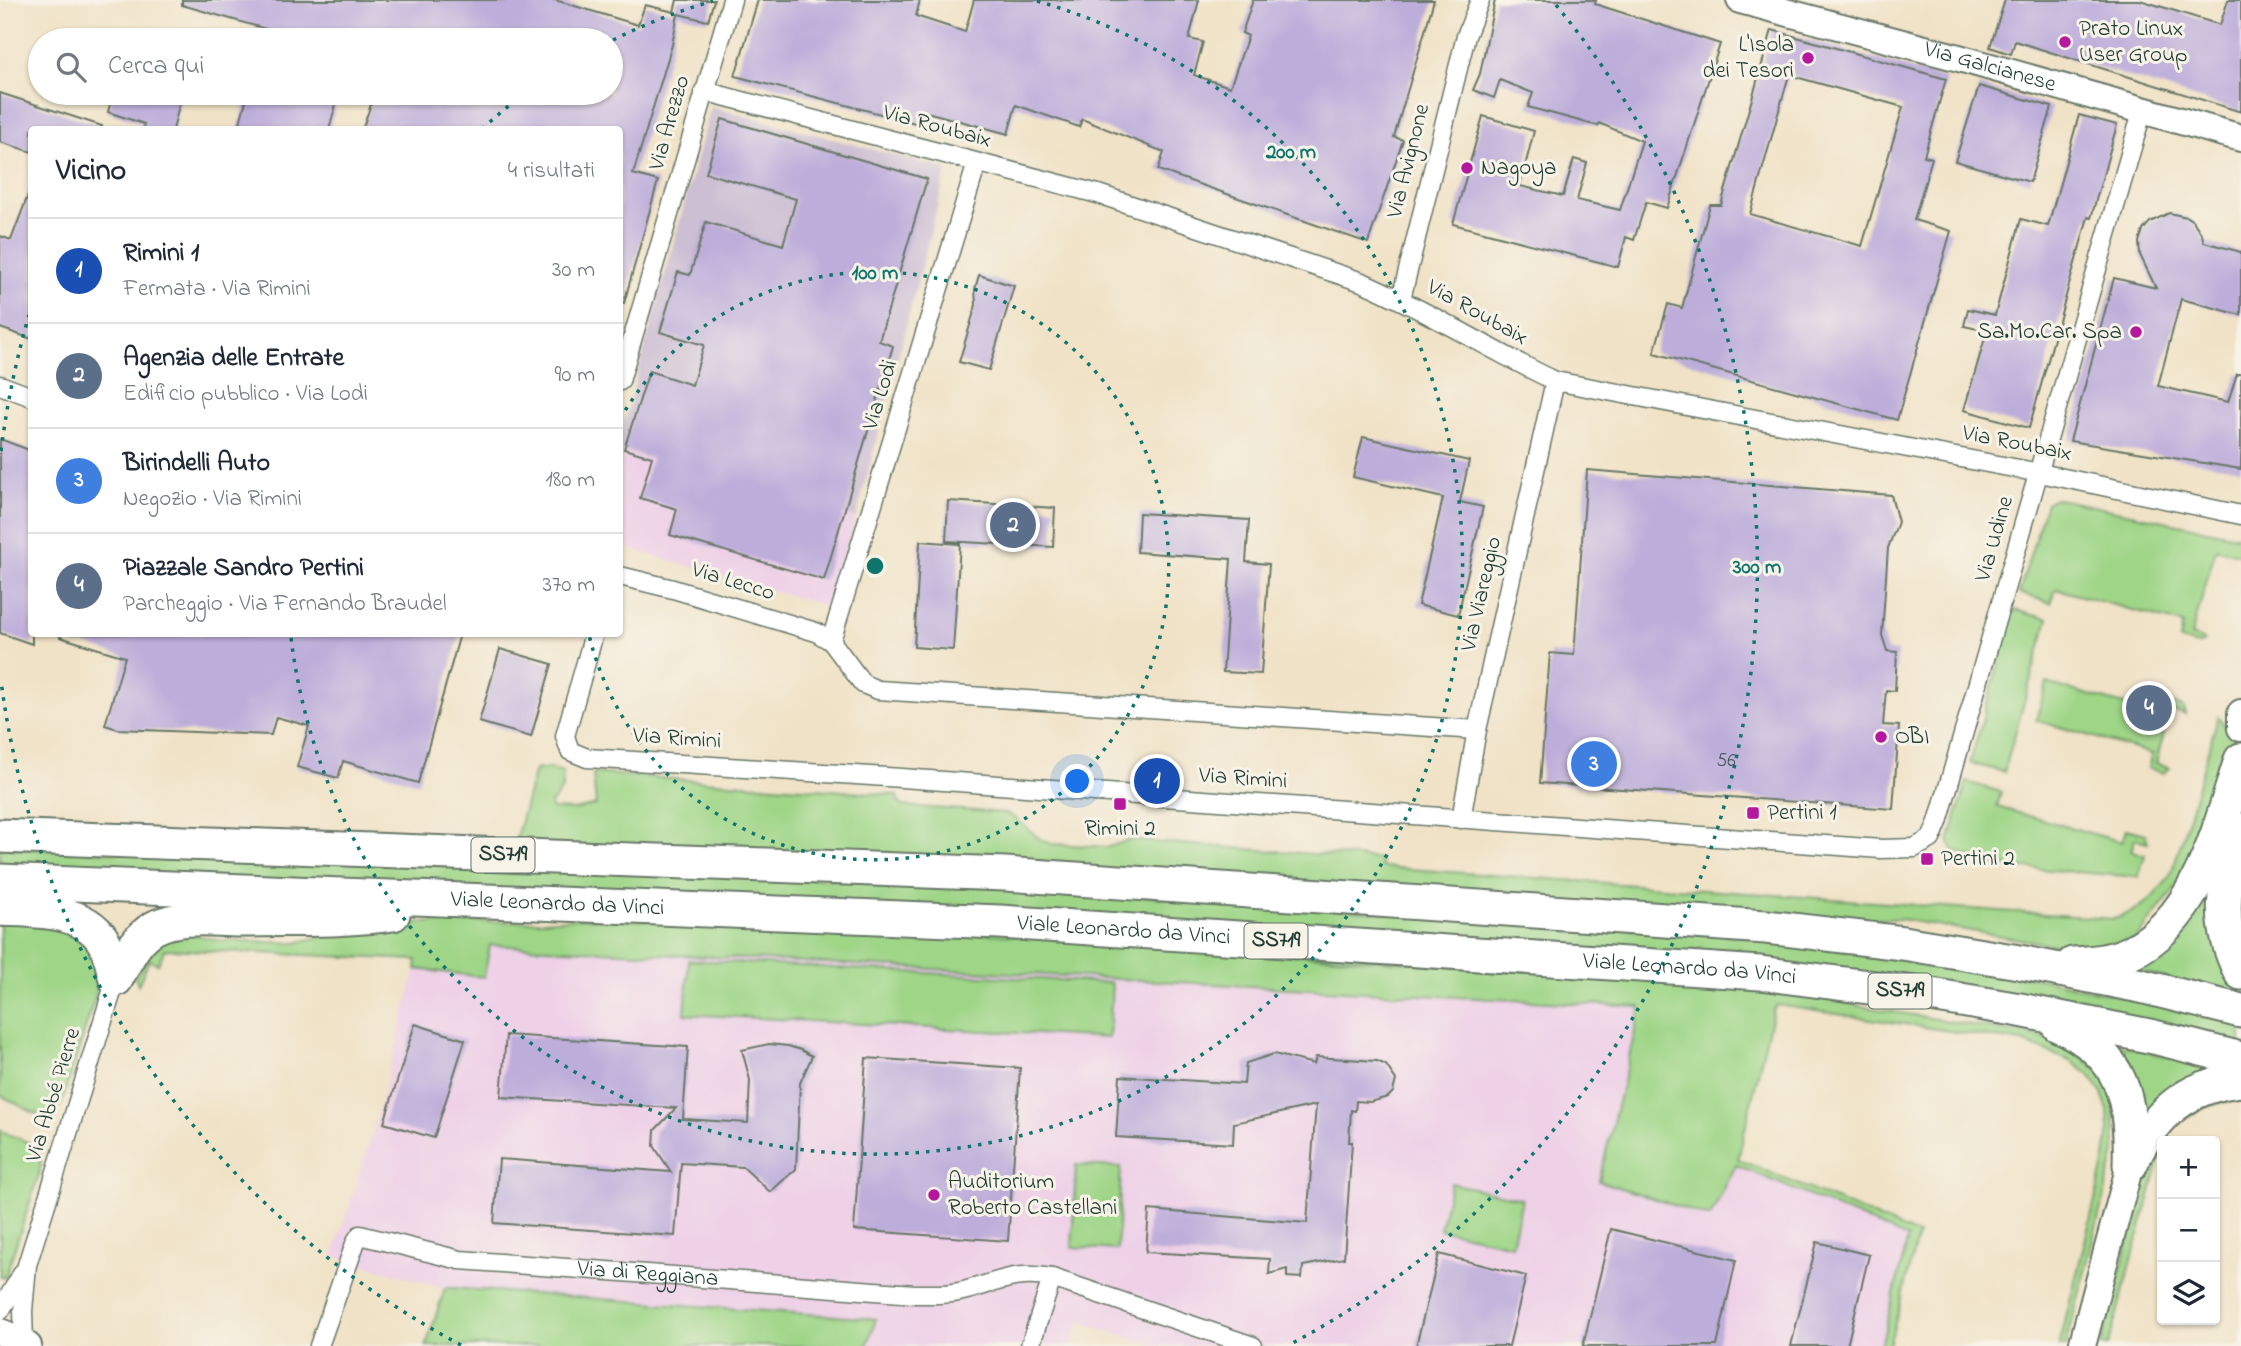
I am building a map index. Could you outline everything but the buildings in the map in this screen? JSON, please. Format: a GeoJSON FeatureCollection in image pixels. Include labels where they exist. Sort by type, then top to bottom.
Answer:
{"type":"FeatureCollection","features":[{"type":"Feature","properties":{"kind":"highway"},"geometry":{"type":"LineString","coordinates":[[2019,962],[2074,964],[2116,958],[2132,952],[2165,926],[2201,876],[2241,760]]}},
{"type":"Feature","properties":{"kind":"highway"},"geometry":{"type":"LineString","coordinates":[[2241,830],[2227,876],[2223,901],[2227,939],[2241,974]]}},
{"type":"Feature","properties":{"kind":"highway","name":"Viale Leonardo da Vinci"},"geometry":{"type":"LineString","coordinates":[[0,836],[1005,874],[1766,927],[1903,943],[2019,962],[2141,986],[2241,1011]]}},
{"type":"Feature","properties":{"kind":"highway","name":"Viale Leonardo da Vinci"},"geometry":{"type":"LineString","coordinates":[[0,881],[1000,922],[1760,973],[2020,1010],[2154,1037],[2241,1059]]}},
{"type":"Feature","properties":{"kind":"highway"},"geometry":{"type":"LineString","coordinates":[[116,979],[136,944],[145,934],[166,923],[191,920],[341,919],[492,901]]}},
{"type":"Feature","properties":{"kind":"highway"},"geometry":{"type":"LineString","coordinates":[[0,909],[55,913],[88,926],[99,935],[106,946],[116,979]]}},
{"type":"Feature","properties":{"kind":"highway"},"geometry":{"type":"LineString","coordinates":[[2020,1010],[2078,1035],[2100,1053],[2111,1068],[2129,1108],[2130,1165]]}},
{"type":"Feature","properties":{"kind":"highway"},"geometry":{"type":"LineString","coordinates":[[2130,1165],[2143,1136],[2181,1100],[2213,1085],[2241,1080]]}},
{"type":"Feature","properties":{"kind":"street","name":"Via Arezzo"},"geometry":{"type":"LineString","coordinates":[[623,371],[732,0]]}},
{"type":"Feature","properties":{"kind":"street","name":"Via Avignone"},"geometry":{"type":"LineString","coordinates":[[1466,36],[1467,0]]}},
{"type":"Feature","properties":{"kind":"street","name":"Via Avignone"},"geometry":{"type":"LineString","coordinates":[[1401,299],[1466,36],[1480,0]]}},
{"type":"Feature","properties":{"kind":"street","name":"Via Galcianese"},"geometry":{"type":"LineString","coordinates":[[1740,0],[2241,138]]}},
{"type":"Feature","properties":{"kind":"street","name":"Via Roubaix"},"geometry":{"type":"LineString","coordinates":[[705,91],[1098,194],[1349,278],[1401,299],[1512,361],[1555,381],[2040,473],[2241,515]]}},
{"type":"Feature","properties":{"kind":"street","name":"Via Udine"},"geometry":{"type":"LineString","coordinates":[[1785,841],[1900,850],[1914,848],[1931,839],[2040,473],[2143,109]]}},
{"type":"Feature","properties":{"kind":"street","name":"Via Lodi"},"geometry":{"type":"LineString","coordinates":[[831,641],[977,163]]}},
{"type":"Feature","properties":{"kind":"street","name":"Via Viareggio"},"geometry":{"type":"LineString","coordinates":[[1461,819],[1477,730],[1555,381]]}},
{"type":"Feature","properties":{"kind":"street"},"geometry":{"type":"LineString","coordinates":[[0,385],[28,396]]}},
{"type":"Feature","properties":{"kind":"street","name":"Via Lecco"},"geometry":{"type":"LineString","coordinates":[[623,577],[816,632],[831,641]]}},
{"type":"Feature","properties":{"kind":"street","name":"Via Rimini"},"geometry":{"type":"LineString","coordinates":[[593,637],[565,736],[570,751],[587,758],[1785,841]]}},
{"type":"Feature","properties":{"kind":"street"},"geometry":{"type":"LineString","coordinates":[[831,641],[863,684],[878,690],[1477,730]]}},
{"type":"Feature","properties":{"kind":"street"},"geometry":{"type":"LineString","coordinates":[[2241,713],[2241,728]]}},
{"type":"Feature","properties":{"kind":"street","name":"Via Abbé Pierre"},"geometry":{"type":"LineString","coordinates":[[17,1340],[23,1311],[27,1265],[116,979]]}},
{"type":"Feature","properties":{"kind":"street"},"geometry":{"type":"LineString","coordinates":[[2082,1346],[2130,1165]]}},
{"type":"Feature","properties":{"kind":"street","name":"Via di Reggiana"},"geometry":{"type":"LineString","coordinates":[[319,1346],[352,1251],[360,1236],[460,1260],[915,1294],[961,1292],[1023,1275],[1052,1278],[1253,1346]]}},
{"type":"Feature","properties":{"kind":"street","name":"Via Abbé Pierre"},"geometry":{"type":"LineString","coordinates":[[0,1311],[27,1265]]}},
{"type":"Feature","properties":{"kind":"street"},"geometry":{"type":"LineString","coordinates":[[1030,1346],[1052,1278]]}},
{"type":"Feature","properties":{"kind":"shaded area"},"geometry":{"type":"Polygon","coordinates":[[[711,107],[947,169],[856,518],[623,451],[623,427],[711,107]]]}},
{"type":"Feature","properties":{"kind":"shaded area"},"geometry":{"type":"Polygon","coordinates":[[[623,451],[856,518],[828,607],[623,547],[623,451]]]}},
{"type":"Feature","properties":{"kind":"shaded area"},"geometry":{"type":"Polygon","coordinates":[[[489,945],[1642,1007],[1736,1165],[1908,1238],[1881,1346],[1156,1346],[1080,1322],[1072,1346],[867,1346],[876,1319],[445,1288],[333,1256],[377,1117],[416,969],[484,977],[489,945]]]}},
{"type":"Feature","properties":{"kind":"green space"},"geometry":{"type":"Polygon","coordinates":[[[2054,498],[2241,537],[2241,555],[2216,548],[2191,636],[2205,641],[2197,644],[2180,640],[2183,624],[2056,589],[2051,603],[2019,593],[2046,503],[2054,498]]]}},
{"type":"Feature","properties":{"kind":"green space"},"geometry":{"type":"Polygon","coordinates":[[[2014,610],[2048,619],[2004,772],[1970,763],[2014,610]]]}},
{"type":"Feature","properties":{"kind":"green space"},"geometry":{"type":"Polygon","coordinates":[[[2047,683],[2162,716],[2167,701],[2183,707],[2185,714],[2170,710],[2156,763],[2170,768],[2164,773],[2148,768],[2152,754],[2036,720],[2047,683]]]}},
{"type":"Feature","properties":{"kind":"green space"},"geometry":{"type":"Polygon","coordinates":[[[2218,717],[2233,737],[2232,750],[2202,854],[2135,940],[2079,949],[1900,919],[1818,919],[515,842],[535,770],[549,768],[563,772],[562,789],[550,805],[552,809],[574,810],[596,805],[593,773],[897,795],[903,806],[1005,813],[1014,817],[1041,840],[1051,844],[1108,847],[1130,840],[1381,859],[1381,867],[2114,919],[2149,900],[2173,870],[2218,717]]]}},
{"type":"Feature","properties":{"kind":"green space"},"geometry":{"type":"Polygon","coordinates":[[[1967,782],[2001,792],[1997,807],[2122,842],[2126,829],[2145,834],[2148,842],[2135,839],[2131,851],[2145,855],[2138,877],[1999,866],[1954,851],[1949,841],[1967,782]]]}},
{"type":"Feature","properties":{"kind":"green space"},"geometry":{"type":"Polygon","coordinates":[[[0,848],[954,884],[1741,936],[2025,975],[2241,1023],[2241,1050],[2006,998],[0,872],[0,848]]]}},
{"type":"Feature","properties":{"kind":"green space"},"geometry":{"type":"Polygon","coordinates":[[[2209,887],[2236,984],[2241,990],[2241,999],[2128,968],[2209,887]]]}},
{"type":"Feature","properties":{"kind":"green space"},"geometry":{"type":"Polygon","coordinates":[[[0,916],[55,920],[96,951],[99,979],[95,998],[61,1105],[51,1113],[36,1114],[0,1095],[0,916]]]}},
{"type":"Feature","properties":{"kind":"green space"},"geometry":{"type":"Polygon","coordinates":[[[580,918],[1036,936],[1787,989],[1860,1006],[2060,1040],[2114,1083],[2115,1153],[2066,1346],[2059,1346],[2104,1164],[2109,1131],[2108,1110],[2101,1091],[2089,1075],[2071,1061],[2023,1042],[1777,1005],[1773,1010],[1738,1159],[1918,1235],[1889,1346],[1881,1346],[1908,1238],[1736,1165],[1710,1217],[1599,1181],[1641,1007],[490,945],[484,977],[416,969],[417,960],[165,949],[158,964],[149,960],[138,985],[135,977],[155,942],[183,932],[218,940],[297,943],[385,923],[580,918]]]}},
{"type":"Feature","properties":{"kind":"green space"},"geometry":{"type":"Polygon","coordinates":[[[689,960],[1112,983],[1109,1038],[685,1014],[689,960]]]}},
{"type":"Feature","properties":{"kind":"green space"},"geometry":{"type":"Polygon","coordinates":[[[2103,1041],[2233,1072],[2149,1119],[2103,1041]]]}},
{"type":"Feature","properties":{"kind":"green space"},"geometry":{"type":"Polygon","coordinates":[[[2241,1087],[2241,1100],[2220,1103],[2198,1111],[2178,1124],[2169,1136],[2158,1136],[2161,1128],[2241,1087]]]}},
{"type":"Feature","properties":{"kind":"green space"},"geometry":{"type":"Polygon","coordinates":[[[0,1130],[30,1143],[39,1153],[41,1161],[5,1278],[0,1276],[0,1130]]]}},
{"type":"Feature","properties":{"kind":"green space"},"geometry":{"type":"Polygon","coordinates":[[[2157,1140],[2157,1170],[2108,1346],[2101,1346],[2143,1183],[2157,1140]]]}},
{"type":"Feature","properties":{"kind":"green space"},"geometry":{"type":"Polygon","coordinates":[[[1076,1165],[1121,1167],[1117,1250],[1072,1247],[1076,1165]]]}},
{"type":"Feature","properties":{"kind":"green space"},"geometry":{"type":"Polygon","coordinates":[[[1451,1183],[1522,1199],[1512,1245],[1440,1229],[1451,1183]]]}},
{"type":"Feature","properties":{"kind":"green space"},"geometry":{"type":"Polygon","coordinates":[[[445,1288],[876,1319],[867,1346],[426,1346],[445,1288]]]}},
{"type":"Feature","properties":{"kind":"place","name":"Prato Linux User Group"},"geometry":{"type":"Point","coordinates":[2065,42]}},
{"type":"Feature","properties":{"kind":"place","name":"L'Isola dei Tesori"},"geometry":{"type":"Point","coordinates":[1808,58]}},
{"type":"Feature","properties":{"kind":"place","name":"Nagoya"},"geometry":{"type":"Point","coordinates":[1467,168]}},
{"type":"Feature","properties":{"kind":"place","name":"Sa.Mo.Car. Spa"},"geometry":{"type":"Point","coordinates":[2136,332]}},
{"type":"Feature","properties":{"kind":"place","name":"Agenzia delle Entrate"},"geometry":{"type":"Point","coordinates":[1013,525]}},
{"type":"Feature","properties":{"kind":"place","name":"Piazzale Sandro Pertini"},"geometry":{"type":"Point","coordinates":[2149,708]}},
{"type":"Feature","properties":{"kind":"place","name":"OBI"},"geometry":{"type":"Point","coordinates":[1881,737]}},
{"type":"Feature","properties":{"kind":"place","name":"Birindelli Auto"},"geometry":{"type":"Point","coordinates":[1594,764]}},
{"type":"Feature","properties":{"kind":"place","name":"Rimini 1"},"geometry":{"type":"Point","coordinates":[1157,781]}},
{"type":"Feature","properties":{"kind":"place","name":"Rimini 2"},"geometry":{"type":"Point","coordinates":[1120,804]}},
{"type":"Feature","properties":{"kind":"place","name":"Pertini 1"},"geometry":{"type":"Point","coordinates":[1753,813]}},
{"type":"Feature","properties":{"kind":"place","name":"Pertini 2"},"geometry":{"type":"Point","coordinates":[1927,859]}},
{"type":"Feature","properties":{"kind":"place","name":"Auditorium Roberto Castellani"},"geometry":{"type":"Point","coordinates":[934,1195]}}]}
